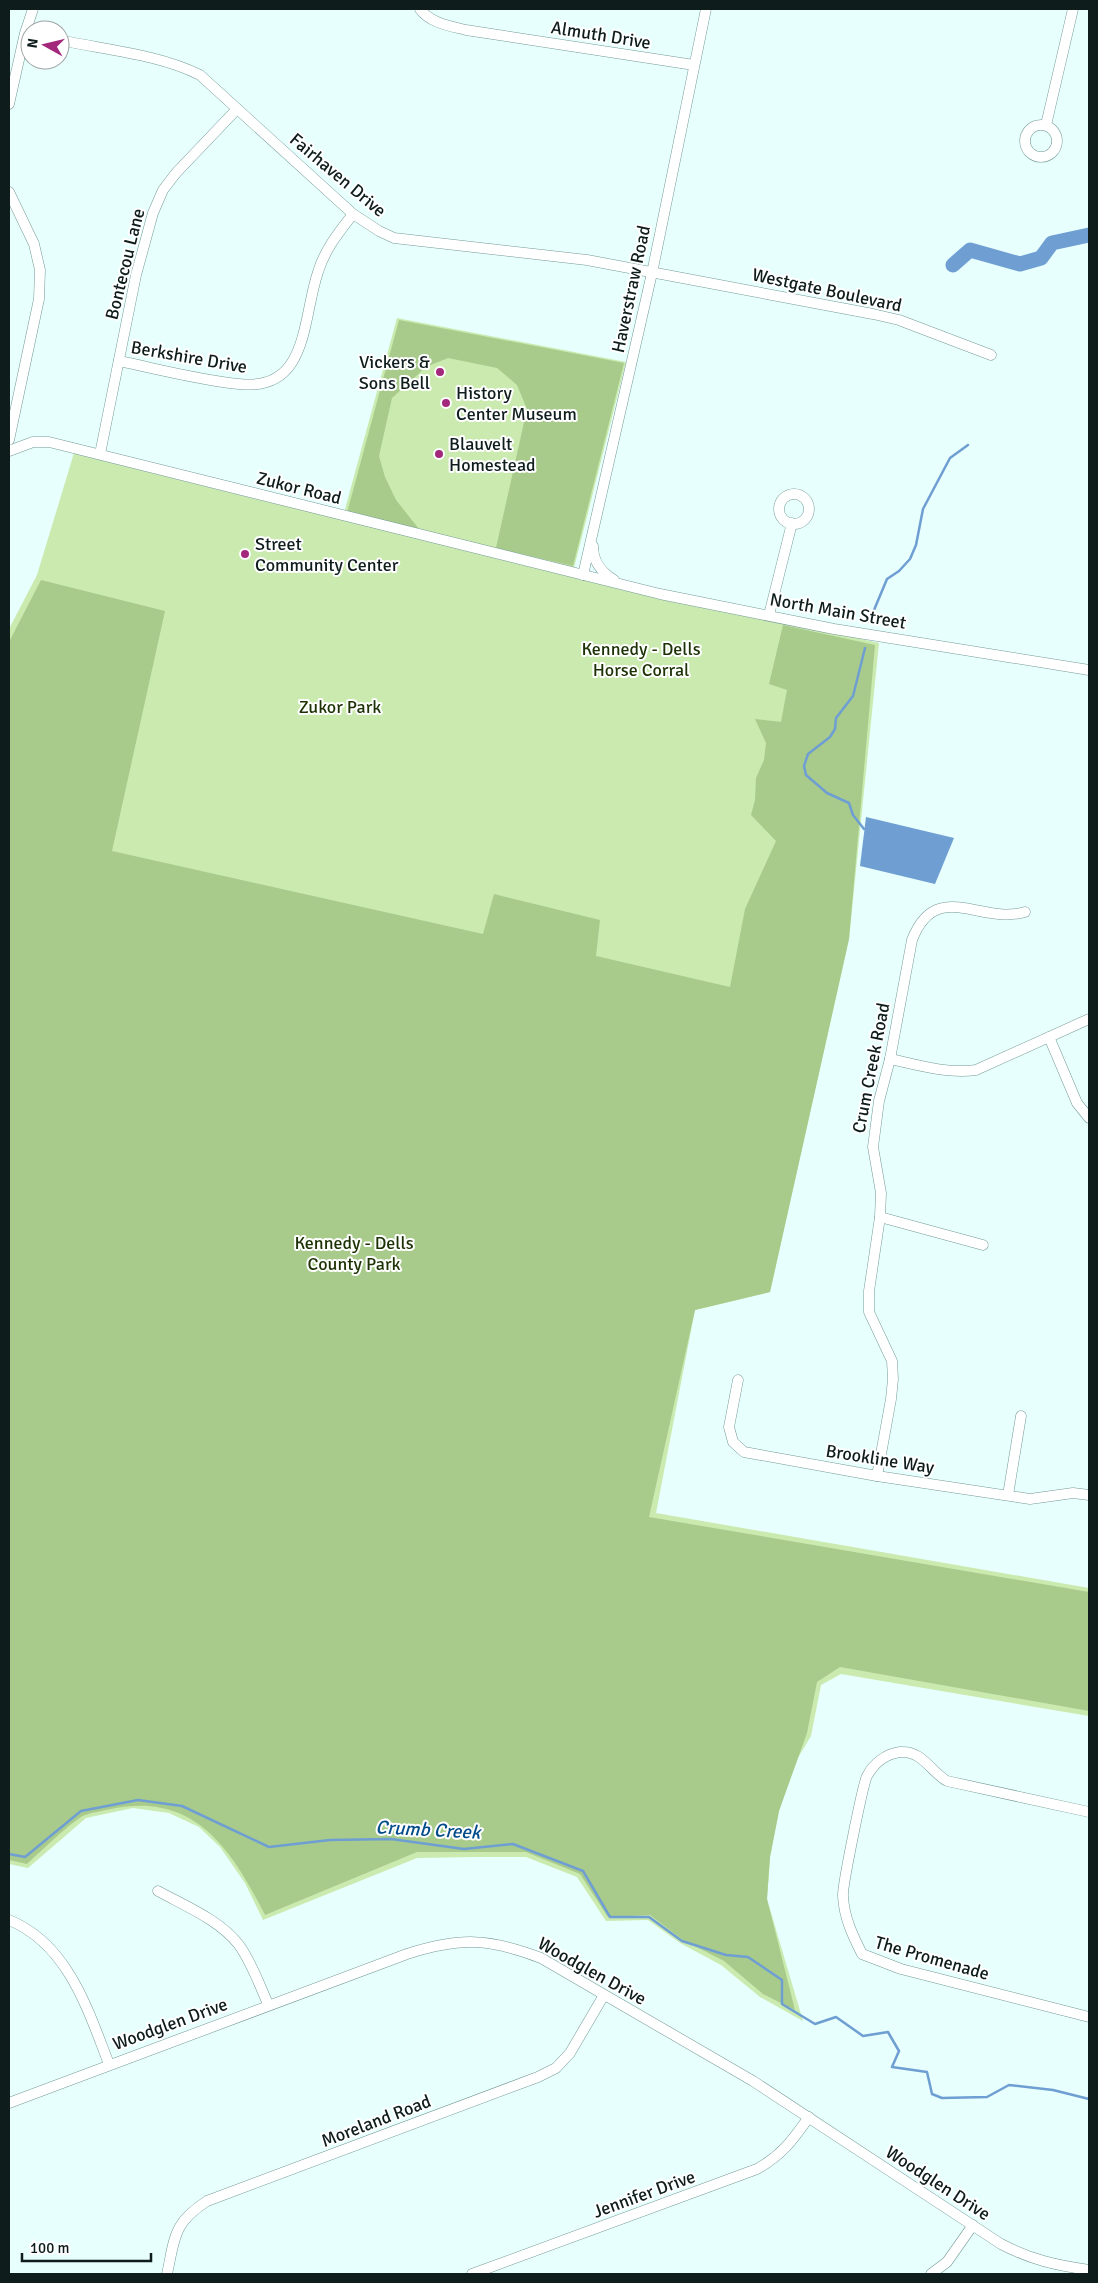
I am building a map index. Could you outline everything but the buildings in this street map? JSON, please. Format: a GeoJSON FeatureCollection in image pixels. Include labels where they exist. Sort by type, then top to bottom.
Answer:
{"type":"FeatureCollection","features":[{"type":"Feature","properties":{"kind":"street","name":"Almuth Drive"},"geometry":{"type":"LineString","coordinates":[[420,9],[424,15],[439,22],[466,30],[694,65]]}},
{"type":"Feature","properties":{"kind":"street","name":"Haverstraw Road"},"geometry":{"type":"LineString","coordinates":[[583,575],[652,273],[706,9]]}},
{"type":"Feature","properties":{"kind":"street"},"geometry":{"type":"LineString","coordinates":[[1046,124],[1073,9]]}},
{"type":"Feature","properties":{"kind":"street","name":"Fairhaven Drive"},"geometry":{"type":"LineString","coordinates":[[70,42],[184,67],[200,75],[353,214],[379,231],[394,238],[587,260],[652,273]]}},
{"type":"Feature","properties":{"kind":"street"},"geometry":{"type":"LineString","coordinates":[[9,104],[20,61]]}},
{"type":"Feature","properties":{"kind":"street","name":"Bontecou Lane"},"geometry":{"type":"LineString","coordinates":[[100,454],[136,276],[153,212],[163,190],[176,173],[237,108]]}},
{"type":"Feature","properties":{"kind":"street"},"geometry":{"type":"LineString","coordinates":[[9,192],[34,244],[40,270],[39,299],[9,440]]}},
{"type":"Feature","properties":{"kind":"street","name":"Berkshire Drive"},"geometry":{"type":"LineString","coordinates":[[119,361],[240,385],[261,384],[277,380],[289,368],[299,352],[317,273],[324,255],[333,239],[353,214]]}},
{"type":"Feature","properties":{"kind":"street","name":"Westgate Boulevard"},"geometry":{"type":"LineString","coordinates":[[652,273],[899,320],[991,355]]}},
{"type":"Feature","properties":{"kind":"street","name":"Zukor Road"},"geometry":{"type":"LineString","coordinates":[[9,451],[33,442],[50,442],[583,575]]}},
{"type":"Feature","properties":{"kind":"street"},"geometry":{"type":"LineString","coordinates":[[769,616],[792,523]]}},
{"type":"Feature","properties":{"kind":"street"},"geometry":{"type":"LineString","coordinates":[[594,532],[593,551],[597,564],[605,574],[624,585]]}},
{"type":"Feature","properties":{"kind":"street","name":"North Main Street"},"geometry":{"type":"LineString","coordinates":[[583,575],[834,629],[1089,670]]}},
{"type":"Feature","properties":{"kind":"street","name":"Crum Creek Road"},"geometry":{"type":"LineString","coordinates":[[877,1476],[893,1379],[892,1361],[869,1312],[869,1291],[880,1217],[881,1193],[873,1147],[879,1101],[890,1059],[912,940],[918,926],[926,915],[937,908],[950,906],[1013,915],[1025,912]]}},
{"type":"Feature","properties":{"kind":"street"},"geometry":{"type":"LineString","coordinates":[[890,1059],[942,1071],[976,1070],[1089,1019]]}},
{"type":"Feature","properties":{"kind":"street"},"geometry":{"type":"LineString","coordinates":[[1049,1037],[1077,1103],[1089,1118]]}},
{"type":"Feature","properties":{"kind":"street"},"geometry":{"type":"LineString","coordinates":[[880,1217],[983,1245]]}},
{"type":"Feature","properties":{"kind":"street","name":"Brookline Way"},"geometry":{"type":"LineString","coordinates":[[738,1380],[729,1426],[733,1442],[744,1452],[877,1476],[1030,1499],[1073,1493],[1089,1495]]}},
{"type":"Feature","properties":{"kind":"street"},"geometry":{"type":"LineString","coordinates":[[1008,1495],[1021,1416]]}},
{"type":"Feature","properties":{"kind":"street","name":"The Promenade"},"geometry":{"type":"LineString","coordinates":[[1089,1812],[960,1785],[937,1775],[922,1757],[901,1752],[882,1758],[867,1776],[842,1895],[849,1929],[862,1954],[901,1969],[1089,2017]]}},
{"type":"Feature","properties":{"kind":"street"},"geometry":{"type":"LineString","coordinates":[[158,1891],[220,1926],[238,1944],[252,1968],[268,2004]]}},
{"type":"Feature","properties":{"kind":"street"},"geometry":{"type":"LineString","coordinates":[[9,1920],[33,1934],[53,1952],[71,1976],[85,2002],[109,2064]]}},
{"type":"Feature","properties":{"kind":"street","name":"Woodglen Drive"},"geometry":{"type":"LineString","coordinates":[[9,2103],[268,2004],[407,1954],[437,1945],[465,1941],[490,1942],[515,1948],[541,1958],[753,2081],[1001,2244],[1026,2257],[1054,2265],[1089,2270]]}},
{"type":"Feature","properties":{"kind":"street","name":"Moreland Road"},"geometry":{"type":"LineString","coordinates":[[167,2274],[178,2228],[189,2213],[208,2201],[538,2077],[556,2068],[570,2053],[604,1995]]}},
{"type":"Feature","properties":{"kind":"street","name":"Jennifer Drive"},"geometry":{"type":"LineString","coordinates":[[472,2274],[757,2169],[776,2158],[790,2144],[809,2117]]}},
{"type":"Feature","properties":{"kind":"street"},"geometry":{"type":"LineString","coordinates":[[931,2274],[947,2262],[973,2225]]}},
{"type":"Feature","properties":{"kind":"green space"},"geometry":{"type":"Polygon","coordinates":[[[397,318],[626,362],[574,568],[344,513],[397,318]]]}},
{"type":"Feature","properties":{"kind":"green space"},"geometry":{"type":"Polygon","coordinates":[[[399,320],[624,363],[573,566],[496,548],[527,409],[517,385],[497,368],[448,358],[426,367],[392,398],[379,456],[385,477],[396,500],[419,529],[347,513],[399,320]]]}},
{"type":"Feature","properties":{"kind":"green space","name":"Kennedy - Dells County Park"},"geometry":{"type":"Polygon","coordinates":[[[74,453],[563,572],[879,643],[849,939],[770,1292],[695,1310],[656,1513],[1089,1588],[1089,1716],[841,1674],[821,1685],[811,1736],[793,1766],[779,1811],[770,1857],[767,1899],[803,2021],[760,1997],[721,1965],[680,1943],[648,1920],[606,1921],[577,1877],[526,1857],[417,1858],[263,1920],[245,1883],[220,1847],[199,1827],[169,1813],[133,1808],[86,1818],[28,1868],[9,1864],[9,629],[37,575],[74,453]]]}},
{"type":"Feature","properties":{"kind":"green space","name":"Kennedy - Dells County Park"},"geometry":{"type":"Polygon","coordinates":[[[41,580],[165,611],[112,851],[483,934],[494,894],[600,920],[596,956],[730,987],[745,909],[776,841],[751,815],[755,800],[756,778],[764,760],[766,743],[755,719],[781,722],[787,690],[769,684],[783,625],[875,645],[849,939],[770,1292],[695,1310],[649,1517],[1089,1592],[1089,1711],[840,1667],[817,1682],[807,1733],[779,1811],[770,1857],[767,1899],[795,2010],[763,1994],[724,1961],[683,1940],[650,1915],[608,1917],[580,1874],[526,1852],[417,1852],[265,1915],[239,1868],[224,1848],[207,1831],[188,1817],[166,1809],[140,1806],[88,1814],[73,1823],[27,1864],[9,1860],[9,642],[41,580]]]}},
{"type":"Feature","properties":{"kind":"water"},"geometry":{"type":"Polygon","coordinates":[[[866,817],[954,838],[935,884],[860,866],[866,817]]]}},
{"type":"Feature","properties":{"kind":"waterway"},"geometry":{"type":"LineString","coordinates":[[953,265],[970,250],[1020,264],[1041,258],[1052,243],[1089,235]]}},
{"type":"Feature","properties":{"kind":"waterway"},"geometry":{"type":"LineString","coordinates":[[869,622],[887,579],[899,571],[910,559],[916,545],[923,509],[950,458],[968,445]]}},
{"type":"Feature","properties":{"kind":"waterway"},"geometry":{"type":"LineString","coordinates":[[864,829],[853,815],[849,803],[827,793],[806,775],[804,766],[808,754],[830,737],[835,729],[836,718],[853,696],[865,648]]}},
{"type":"Feature","properties":{"kind":"waterway","name":"Crumb Creek"},"geometry":{"type":"LineString","coordinates":[[9,1854],[25,1857],[81,1811],[138,1800],[182,1806],[269,1847],[330,1840],[391,1839],[464,1849],[513,1844],[583,1871],[610,1917],[649,1917],[682,1941],[726,1955],[748,1957],[782,1980],[782,2004],[815,2024],[836,2017],[863,2036],[888,2032],[899,2051],[892,2067],[927,2072],[932,2094],[942,2098],[987,2097],[1009,2085],[1053,2090],[1089,2099]]}},
{"type":"Feature","properties":{"kind":"place","name":"Vickers & Sons Bell"},"geometry":{"type":"Point","coordinates":[440,372]}},
{"type":"Feature","properties":{"kind":"place","name":"History Center Museum"},"geometry":{"type":"Point","coordinates":[446,403]}},
{"type":"Feature","properties":{"kind":"place","name":"Blauvelt Homestead"},"geometry":{"type":"Point","coordinates":[439,454]}},
{"type":"Feature","properties":{"kind":"place","name":"Street Community Center"},"geometry":{"type":"Point","coordinates":[245,554]}},
{"type":"Feature","properties":{"kind":"park label","name":"Kennedy - Dells Horse Corral"},"geometry":{"type":"Point","coordinates":[641,660]}},
{"type":"Feature","properties":{"kind":"park label","name":"Zukor Park"},"geometry":{"type":"Point","coordinates":[340,707]}}]}
